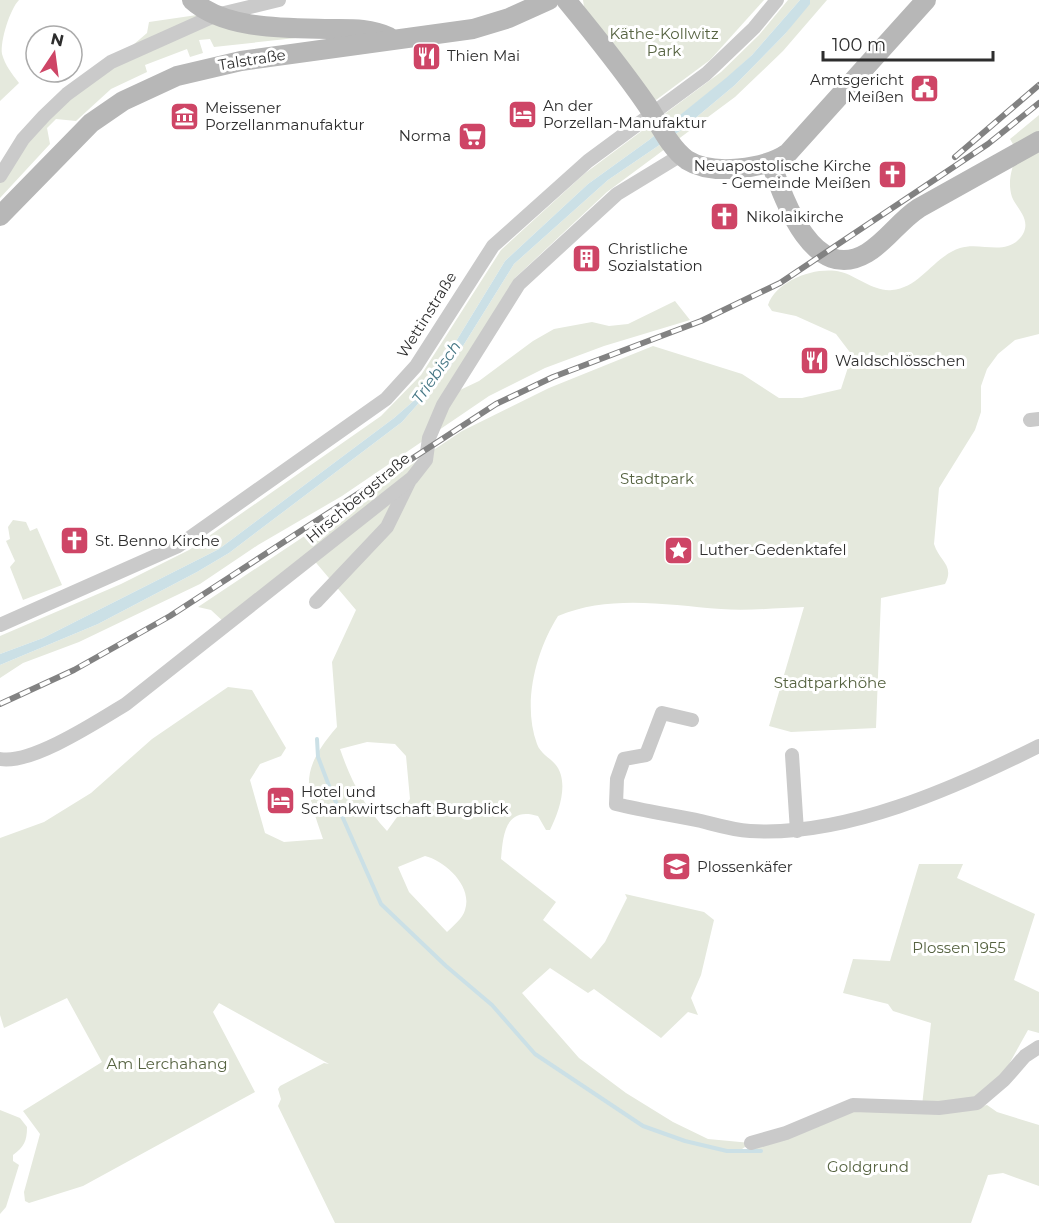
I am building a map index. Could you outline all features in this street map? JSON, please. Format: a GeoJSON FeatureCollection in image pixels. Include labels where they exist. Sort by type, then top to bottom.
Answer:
{"type":"FeatureCollection","features":[{"type":"Feature","properties":{"kind":"main road"},"geometry":{"type":"LineString","coordinates":[[192,0],[216,15],[251,24],[361,29],[391,38]]}},
{"type":"Feature","properties":{"kind":"main road","name":"Talstraße"},"geometry":{"type":"LineString","coordinates":[[0,216],[92,123],[123,101],[151,86],[213,66],[344,48],[391,38],[473,29],[509,18],[549,0]]}},
{"type":"Feature","properties":{"kind":"main road"},"geometry":{"type":"LineString","coordinates":[[566,0],[677,150],[696,164],[718,168],[771,164],[792,149],[926,0]]}},
{"type":"Feature","properties":{"kind":"main road"},"geometry":{"type":"LineString","coordinates":[[329,29],[339,35],[344,48]]}},
{"type":"Feature","properties":{"kind":"main road"},"geometry":{"type":"LineString","coordinates":[[771,164],[783,196],[810,243],[822,254],[845,259],[858,258],[868,253],[903,219],[919,208],[1039,141]]}},
{"type":"Feature","properties":{"kind":"street"},"geometry":{"type":"LineString","coordinates":[[0,176],[23,139],[67,94],[111,62],[216,15],[279,0]]}},
{"type":"Feature","properties":{"kind":"street","name":"Wettinstraße"},"geometry":{"type":"LineString","coordinates":[[0,625],[178,546],[386,399],[416,366],[483,258],[588,161],[655,119],[754,28],[777,0]]}},
{"type":"Feature","properties":{"kind":"street","name":"Hirschbergstraße"},"geometry":{"type":"LineString","coordinates":[[0,759],[12,762],[47,747],[82,730],[126,704],[190,650],[312,558],[412,478],[426,460],[429,438],[444,405],[519,284],[617,194],[677,150]]}},
{"type":"Feature","properties":{"kind":"street"},"geometry":{"type":"LineString","coordinates":[[316,602],[387,527],[412,478]]}},
{"type":"Feature","properties":{"kind":"street"},"geometry":{"type":"LineString","coordinates":[[692,720],[662,713],[646,755],[624,759],[617,778],[616,804],[747,831],[797,831],[836,823],[925,797],[962,783],[1039,746]]}},
{"type":"Feature","properties":{"kind":"street"},"geometry":{"type":"LineString","coordinates":[[792,755],[797,831]]}},
{"type":"Feature","properties":{"kind":"street"},"geometry":{"type":"LineString","coordinates":[[751,1143],[786,1133],[853,1105],[939,1108],[977,1103],[1004,1080],[1024,1056],[1039,1047]]}},
{"type":"Feature","properties":{"kind":"green space"},"geometry":{"type":"Polygon","coordinates":[[[0,0],[19,0],[9,18],[4,34],[2,54],[11,73],[19,83],[0,101],[0,0]]]}},
{"type":"Feature","properties":{"kind":"green space","name":"Käthe-Kollwitz Park"},"geometry":{"type":"Polygon","coordinates":[[[583,0],[764,0],[710,60],[656,100],[649,95],[584,7],[583,0]]]}},
{"type":"Feature","properties":{"kind":"green space"},"geometry":{"type":"Polygon","coordinates":[[[788,0],[800,0],[752,55],[726,79],[649,140],[588,184],[505,261],[444,361],[417,398],[394,418],[219,549],[43,638],[0,654],[0,636],[121,584],[189,550],[381,416],[421,375],[501,250],[584,174],[721,72],[759,35],[788,0]]]}},
{"type":"Feature","properties":{"kind":"green space"},"geometry":{"type":"Polygon","coordinates":[[[810,0],[827,0],[783,51],[735,97],[607,192],[515,278],[460,368],[458,391],[479,381],[533,341],[554,329],[592,322],[609,326],[628,324],[675,301],[690,320],[604,346],[545,368],[489,396],[342,496],[258,545],[200,584],[79,642],[23,663],[0,678],[0,665],[98,624],[229,553],[402,422],[448,370],[514,264],[608,180],[680,131],[735,85],[785,34],[810,0]]]}},
{"type":"Feature","properties":{"kind":"green space"},"geometry":{"type":"Polygon","coordinates":[[[197,15],[305,37],[214,47],[210,39],[199,40],[203,53],[190,57],[187,49],[145,65],[147,72],[111,89],[76,121],[56,119],[47,128],[50,144],[0,198],[0,182],[33,131],[147,33],[149,22],[197,15]]]}},
{"type":"Feature","properties":{"kind":"green space"},"geometry":{"type":"Polygon","coordinates":[[[1039,115],[1039,334],[1015,340],[998,354],[987,369],[981,386],[981,412],[975,430],[939,488],[934,544],[947,567],[948,578],[945,584],[881,598],[876,728],[791,732],[769,726],[804,607],[731,610],[618,603],[578,609],[558,616],[550,630],[538,661],[531,695],[533,728],[538,747],[555,764],[562,779],[562,797],[557,814],[550,830],[546,830],[538,816],[527,814],[512,819],[505,832],[501,859],[556,902],[543,920],[591,959],[605,942],[627,898],[625,894],[704,912],[714,920],[701,975],[691,998],[698,1015],[688,1012],[661,1038],[594,989],[588,993],[550,968],[522,993],[579,1058],[626,1093],[673,1122],[708,1139],[751,1143],[736,1153],[859,1109],[955,1112],[987,1105],[997,1112],[1039,1125],[1039,1186],[1003,1173],[988,1175],[971,1223],[335,1223],[278,1106],[281,1099],[278,1089],[280,1086],[324,1063],[329,1064],[219,1003],[213,1012],[255,1092],[83,1186],[29,1203],[25,1201],[24,1192],[40,1134],[23,1111],[102,1062],[67,998],[4,1028],[0,1015],[0,838],[44,822],[91,793],[152,739],[228,687],[252,690],[286,748],[281,756],[260,764],[250,780],[265,833],[284,842],[323,839],[312,806],[309,780],[316,756],[337,727],[332,662],[356,610],[312,558],[225,623],[211,610],[198,607],[462,431],[549,388],[653,346],[742,374],[779,398],[802,398],[841,389],[852,355],[836,334],[796,316],[772,311],[768,305],[773,296],[788,282],[820,271],[841,272],[879,289],[902,288],[919,278],[950,252],[968,246],[1002,247],[1017,241],[1023,234],[1025,224],[1012,197],[1011,174],[1018,153],[1010,139],[1039,115]],[[367,742],[340,749],[359,793],[387,831],[410,799],[406,756],[395,744],[367,742]],[[425,856],[398,867],[409,892],[447,932],[464,913],[465,892],[449,869],[425,856]]]}},
{"type":"Feature","properties":{"kind":"green space"},"geometry":{"type":"Polygon","coordinates":[[[13,520],[26,522],[30,531],[37,528],[62,585],[23,600],[10,567],[15,561],[6,541],[10,539],[8,527],[13,520]]]}},
{"type":"Feature","properties":{"kind":"green space","name":"Plossen 1955"},"geometry":{"type":"Polygon","coordinates":[[[919,864],[963,864],[957,878],[1035,914],[1014,980],[1039,992],[1039,1033],[1028,1030],[1003,1075],[980,1096],[922,1106],[931,1023],[893,1011],[888,1004],[843,993],[853,959],[890,961],[919,864]]]}},
{"type":"Feature","properties":{"kind":"green space"},"geometry":{"type":"Polygon","coordinates":[[[0,1110],[20,1118],[27,1127],[24,1143],[13,1155],[13,1161],[19,1165],[6,1207],[0,1214],[0,1110]]]}},
{"type":"Feature","properties":{"kind":"water","name":"Triebisch"},"geometry":{"type":"Polygon","coordinates":[[[800,0],[810,0],[810,4],[785,34],[735,85],[680,131],[608,180],[514,264],[448,370],[402,422],[229,553],[98,624],[0,665],[0,654],[43,638],[219,549],[394,418],[417,398],[444,361],[505,261],[588,184],[649,140],[752,55],[800,0]]]}},
{"type":"Feature","properties":{"kind":"waterway"},"geometry":{"type":"LineString","coordinates":[[317,739],[318,757],[331,791],[381,904],[446,966],[492,1005],[535,1054],[643,1126],[685,1141],[727,1151],[761,1151]]}},
{"type":"Feature","properties":{"kind":"railway"},"geometry":{"type":"LineString","coordinates":[[955,157],[1039,85]]}},
{"type":"Feature","properties":{"kind":"railway"},"geometry":{"type":"LineString","coordinates":[[0,704],[74,670],[170,616],[496,404],[553,377],[701,321],[780,283],[988,144],[1039,103]]}},
{"type":"Feature","properties":{"kind":"place","name":"Thien Mai"},"geometry":{"type":"Point","coordinates":[426,56]}},
{"type":"Feature","properties":{"kind":"place","name":"Amtsgericht Meißen"},"geometry":{"type":"Point","coordinates":[925,89]}},
{"type":"Feature","properties":{"kind":"place","name":"An der Porzellan-Manufaktur"},"geometry":{"type":"Point","coordinates":[522,115]}},
{"type":"Feature","properties":{"kind":"place","name":"Meissener Porzellanmanufaktur"},"geometry":{"type":"Point","coordinates":[184,117]}},
{"type":"Feature","properties":{"kind":"place","name":"Norma"},"geometry":{"type":"Point","coordinates":[472,136]}},
{"type":"Feature","properties":{"kind":"place","name":"Neuapostolische Kirche - Gemeinde Meißen"},"geometry":{"type":"Point","coordinates":[892,175]}},
{"type":"Feature","properties":{"kind":"place","name":"Nikolaikirche"},"geometry":{"type":"Point","coordinates":[725,217]}},
{"type":"Feature","properties":{"kind":"place","name":"Christliche Sozialstation"},"geometry":{"type":"Point","coordinates":[587,258]}},
{"type":"Feature","properties":{"kind":"place","name":"Waldschlösschen"},"geometry":{"type":"Point","coordinates":[814,361]}},
{"type":"Feature","properties":{"kind":"place","name":"St. Benno Kirche"},"geometry":{"type":"Point","coordinates":[74,541]}},
{"type":"Feature","properties":{"kind":"place","name":"Luther-Gedenktafel"},"geometry":{"type":"Point","coordinates":[678,550]}},
{"type":"Feature","properties":{"kind":"place","name":"Hotel und Schankwirtschaft Burgblick"},"geometry":{"type":"Point","coordinates":[280,801]}},
{"type":"Feature","properties":{"kind":"place","name":"Plossenkäfer"},"geometry":{"type":"Point","coordinates":[676,867]}},
{"type":"Feature","properties":{"kind":"park label","name":"Stadtpark"},"geometry":{"type":"Point","coordinates":[657,479]}},
{"type":"Feature","properties":{"kind":"park label","name":"Stadtparkhöhe"},"geometry":{"type":"Point","coordinates":[830,683]}},
{"type":"Feature","properties":{"kind":"park label","name":"Am Lerchahang"},"geometry":{"type":"Point","coordinates":[167,1064]}},
{"type":"Feature","properties":{"kind":"park label","name":"Goldgrund"},"geometry":{"type":"Point","coordinates":[868,1167]}}]}
